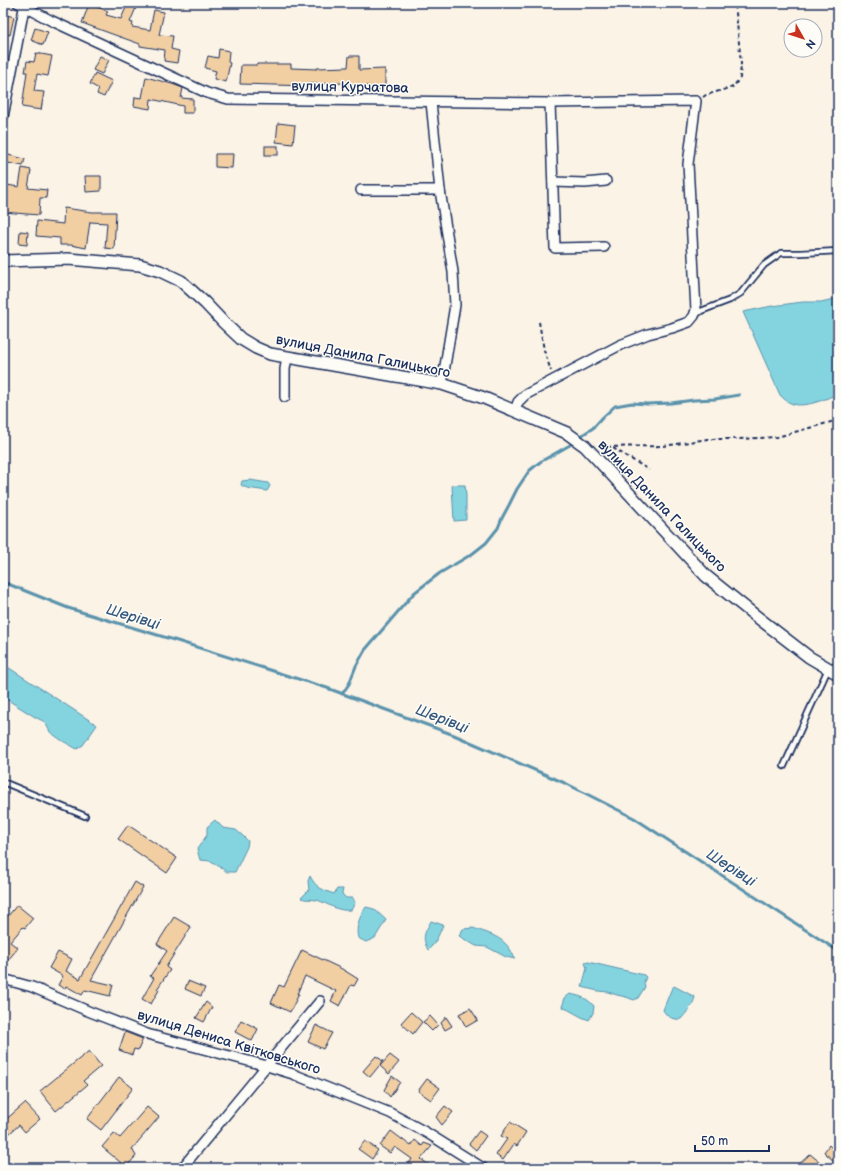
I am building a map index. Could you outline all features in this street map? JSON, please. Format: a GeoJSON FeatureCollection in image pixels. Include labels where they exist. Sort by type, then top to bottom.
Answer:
{"type":"FeatureCollection","features":[{"type":"Feature","properties":{"kind":"street","name":"вулиця Курчатова"},"geometry":{"type":"LineString","coordinates":[[22,4],[50,20],[200,90],[228,99],[550,103],[696,101]]}},
{"type":"Feature","properties":{"kind":"street"},"geometry":{"type":"LineString","coordinates":[[3,117],[6,82],[22,4]]}},
{"type":"Feature","properties":{"kind":"street"},"geometry":{"type":"LineString","coordinates":[[515,410],[518,402],[525,395],[620,345],[648,334],[689,322],[694,316],[696,310],[688,164],[696,101]]}},
{"type":"Feature","properties":{"kind":"street"},"geometry":{"type":"LineString","coordinates":[[431,102],[440,190],[453,272],[455,305],[442,384]]}},
{"type":"Feature","properties":{"kind":"street"},"geometry":{"type":"LineString","coordinates":[[550,103],[555,248],[604,247]]}},
{"type":"Feature","properties":{"kind":"street"},"geometry":{"type":"LineString","coordinates":[[553,182],[606,181]]}},
{"type":"Feature","properties":{"kind":"street"},"geometry":{"type":"LineString","coordinates":[[361,190],[440,190]]}},
{"type":"Feature","properties":{"kind":"street","name":"вулиця Данила Галицького"},"geometry":{"type":"LineString","coordinates":[[3,261],[68,259],[140,265],[160,271],[181,281],[241,339],[270,354],[287,358],[364,369],[442,384],[515,410],[567,433],[589,451],[706,576],[809,657],[833,672]]}},
{"type":"Feature","properties":{"kind":"street"},"geometry":{"type":"LineString","coordinates":[[285,397],[284,370],[287,358]]}},
{"type":"Feature","properties":{"kind":"street","name":"вулиця Дениса Квітковського"},"geometry":{"type":"LineString","coordinates":[[3,979],[32,987],[147,1034],[293,1074],[390,1113],[428,1133],[484,1168]]}},
{"type":"Feature","properties":{"kind":"street"},"geometry":{"type":"LineString","coordinates":[[182,1168],[320,1001]]}},
{"type":"Feature","properties":{"kind":"lane"},"geometry":{"type":"LineString","coordinates":[[694,316],[701,311],[730,300],[741,293],[764,265],[781,253],[801,254],[838,251]]}},
{"type":"Feature","properties":{"kind":"lane"},"geometry":{"type":"LineString","coordinates":[[784,766],[833,672]]}},
{"type":"Feature","properties":{"kind":"lane"},"geometry":{"type":"LineString","coordinates":[[3,782],[85,816]]}},
{"type":"Feature","properties":{"kind":"path"},"geometry":{"type":"LineString","coordinates":[[696,101],[706,95],[733,87],[740,78],[741,63],[735,3]]}},
{"type":"Feature","properties":{"kind":"path"},"geometry":{"type":"LineString","coordinates":[[539,322],[544,350],[554,380]]}},
{"type":"Feature","properties":{"kind":"path"},"geometry":{"type":"LineString","coordinates":[[589,451],[598,447],[612,448],[664,446],[707,439],[777,438],[838,420]]}},
{"type":"Feature","properties":{"kind":"path"},"geometry":{"type":"LineString","coordinates":[[612,448],[649,470]]}},
{"type":"Feature","properties":{"kind":"water"},"geometry":{"type":"Polygon","coordinates":[[[838,298],[838,393],[809,404],[798,405],[791,403],[780,395],[743,312],[772,306],[803,302],[821,302],[838,298]]]}},
{"type":"Feature","properties":{"kind":"water"},"geometry":{"type":"Polygon","coordinates":[[[250,480],[268,483],[270,486],[267,491],[247,488],[241,485],[242,481],[250,480]]]}},
{"type":"Feature","properties":{"kind":"water"},"geometry":{"type":"Polygon","coordinates":[[[452,485],[465,485],[466,520],[454,521],[452,485]]]}},
{"type":"Feature","properties":{"kind":"water"},"geometry":{"type":"Polygon","coordinates":[[[3,664],[97,725],[83,745],[77,749],[61,740],[50,732],[45,722],[3,697],[3,664]]]}},
{"type":"Feature","properties":{"kind":"water"},"geometry":{"type":"Polygon","coordinates":[[[215,820],[223,828],[236,830],[248,841],[247,847],[235,872],[227,872],[211,861],[200,860],[197,849],[207,835],[207,827],[215,820]]]}},
{"type":"Feature","properties":{"kind":"water"},"geometry":{"type":"Polygon","coordinates":[[[310,876],[317,886],[326,891],[334,894],[337,889],[343,889],[342,894],[346,898],[353,898],[355,903],[351,910],[342,910],[317,900],[301,898],[309,890],[308,881],[310,876]]]}},
{"type":"Feature","properties":{"kind":"water"},"geometry":{"type":"Polygon","coordinates":[[[366,907],[374,909],[386,920],[375,938],[366,942],[358,938],[357,930],[360,918],[366,907]]]}},
{"type":"Feature","properties":{"kind":"water"},"geometry":{"type":"Polygon","coordinates":[[[431,921],[443,925],[439,935],[428,950],[424,938],[431,921]]]}},
{"type":"Feature","properties":{"kind":"water"},"geometry":{"type":"Polygon","coordinates":[[[473,928],[498,938],[508,946],[515,959],[506,957],[487,947],[476,946],[459,936],[463,929],[473,928]]]}},
{"type":"Feature","properties":{"kind":"water"},"geometry":{"type":"Polygon","coordinates":[[[588,962],[644,975],[646,977],[644,982],[645,987],[638,998],[634,1000],[608,992],[582,987],[587,968],[585,963],[588,962]]]}},
{"type":"Feature","properties":{"kind":"water"},"geometry":{"type":"Polygon","coordinates":[[[674,986],[695,997],[691,1006],[681,1019],[670,1018],[663,1010],[674,986]]]}},
{"type":"Feature","properties":{"kind":"water"},"geometry":{"type":"Polygon","coordinates":[[[570,994],[589,1001],[594,1006],[593,1013],[589,1020],[562,1007],[565,998],[570,994]]]}},
{"type":"Feature","properties":{"kind":"building"},"geometry":{"type":"Polygon","coordinates":[[[128,3],[138,3],[130,22],[133,23],[132,27],[150,30],[154,10],[164,12],[159,35],[173,36],[171,49],[179,51],[177,63],[164,61],[165,50],[140,46],[140,44],[82,23],[89,4],[108,11],[106,15],[121,19],[128,3]]]}},
{"type":"Feature","properties":{"kind":"building"},"geometry":{"type":"Polygon","coordinates":[[[3,14],[14,17],[10,35],[3,33],[3,14]]]}},
{"type":"Feature","properties":{"kind":"building"},"geometry":{"type":"Polygon","coordinates":[[[35,28],[48,32],[43,45],[31,40],[35,28]]]}},
{"type":"Feature","properties":{"kind":"building"},"geometry":{"type":"Polygon","coordinates":[[[219,49],[229,51],[228,62],[230,63],[226,82],[214,79],[216,71],[205,68],[208,56],[218,58],[219,49]]]}},
{"type":"Feature","properties":{"kind":"building"},"geometry":{"type":"Polygon","coordinates":[[[36,53],[52,56],[48,76],[37,74],[34,91],[44,92],[41,110],[22,107],[27,61],[34,62],[36,53]]]}},
{"type":"Feature","properties":{"kind":"building"},"geometry":{"type":"Polygon","coordinates":[[[100,56],[109,60],[102,74],[93,70],[100,56]]]}},
{"type":"Feature","properties":{"kind":"building"},"geometry":{"type":"Polygon","coordinates":[[[349,56],[359,56],[359,70],[385,69],[385,89],[369,90],[369,86],[344,86],[344,83],[309,84],[309,86],[240,84],[241,65],[291,64],[291,68],[317,69],[348,67],[349,56]]]}},
{"type":"Feature","properties":{"kind":"building"},"geometry":{"type":"Polygon","coordinates":[[[95,73],[112,81],[104,97],[97,94],[99,89],[90,84],[95,73]]]}},
{"type":"Feature","properties":{"kind":"building"},"geometry":{"type":"Polygon","coordinates":[[[146,77],[183,88],[181,98],[193,99],[193,113],[183,113],[183,106],[151,99],[150,109],[134,106],[135,97],[142,98],[146,77]]]}},
{"type":"Feature","properties":{"kind":"building"},"geometry":{"type":"Polygon","coordinates":[[[278,123],[295,125],[293,144],[276,142],[278,123]]]}},
{"type":"Feature","properties":{"kind":"building"},"geometry":{"type":"Polygon","coordinates":[[[265,146],[278,146],[278,155],[265,155],[265,146]]]}},
{"type":"Feature","properties":{"kind":"building"},"geometry":{"type":"Polygon","coordinates":[[[4,154],[25,159],[23,166],[3,162],[4,154]]]}},
{"type":"Feature","properties":{"kind":"building"},"geometry":{"type":"Polygon","coordinates":[[[215,154],[233,154],[232,168],[215,167],[215,154]]]}},
{"type":"Feature","properties":{"kind":"building"},"geometry":{"type":"Polygon","coordinates":[[[22,168],[31,170],[28,188],[47,190],[46,198],[40,198],[39,215],[3,212],[7,185],[19,187],[22,168]]]}},
{"type":"Feature","properties":{"kind":"building"},"geometry":{"type":"Polygon","coordinates":[[[85,176],[101,176],[101,191],[86,192],[85,176]]]}},
{"type":"Feature","properties":{"kind":"building"},"geometry":{"type":"Polygon","coordinates":[[[64,208],[92,212],[116,212],[114,249],[105,248],[107,223],[90,222],[86,248],[71,245],[60,245],[60,238],[36,236],[37,221],[63,224],[64,208]]]}},
{"type":"Feature","properties":{"kind":"building"},"geometry":{"type":"Polygon","coordinates":[[[20,231],[28,232],[27,245],[19,244],[20,231]]]}},
{"type":"Feature","properties":{"kind":"building"},"geometry":{"type":"Polygon","coordinates":[[[128,825],[177,858],[167,873],[118,839],[128,825]]]}},
{"type":"Feature","properties":{"kind":"building"},"geometry":{"type":"Polygon","coordinates":[[[135,882],[143,887],[91,980],[113,985],[110,996],[85,990],[82,995],[66,986],[65,989],[58,985],[63,976],[49,968],[58,952],[72,959],[66,971],[80,979],[135,882]]]}},
{"type":"Feature","properties":{"kind":"building"},"geometry":{"type":"Polygon","coordinates":[[[17,905],[33,918],[10,942],[18,948],[3,966],[3,911],[8,916],[17,905]]]}},
{"type":"Feature","properties":{"kind":"building"},"geometry":{"type":"Polygon","coordinates":[[[174,917],[191,927],[166,967],[170,970],[157,989],[159,990],[151,1004],[142,999],[154,978],[150,976],[167,951],[157,944],[174,917]]]}},
{"type":"Feature","properties":{"kind":"building"},"geometry":{"type":"Polygon","coordinates":[[[302,950],[342,969],[358,979],[354,986],[351,985],[340,1006],[331,1001],[336,991],[305,976],[297,994],[299,994],[290,1012],[271,1003],[279,985],[284,987],[302,950]]]}},
{"type":"Feature","properties":{"kind":"building"},"geometry":{"type":"Polygon","coordinates":[[[188,981],[205,988],[201,996],[185,989],[188,981]]]}},
{"type":"Feature","properties":{"kind":"building"},"geometry":{"type":"Polygon","coordinates":[[[206,1002],[212,1007],[204,1022],[196,1018],[206,1002]]]}},
{"type":"Feature","properties":{"kind":"building"},"geometry":{"type":"Polygon","coordinates":[[[470,1008],[478,1020],[466,1027],[459,1014],[470,1008]]]}},
{"type":"Feature","properties":{"kind":"building"},"geometry":{"type":"Polygon","coordinates":[[[411,1012],[422,1022],[413,1034],[401,1023],[411,1012]]]}},
{"type":"Feature","properties":{"kind":"building"},"geometry":{"type":"Polygon","coordinates":[[[430,1016],[438,1025],[432,1031],[423,1022],[430,1016]]]}},
{"type":"Feature","properties":{"kind":"building"},"geometry":{"type":"Polygon","coordinates":[[[446,1017],[452,1026],[445,1030],[441,1023],[446,1017]]]}},
{"type":"Feature","properties":{"kind":"building"},"geometry":{"type":"Polygon","coordinates":[[[241,1020],[258,1029],[252,1041],[235,1032],[241,1020]]]}},
{"type":"Feature","properties":{"kind":"building"},"geometry":{"type":"Polygon","coordinates":[[[316,1025],[332,1033],[323,1049],[308,1042],[316,1025]]]}},
{"type":"Feature","properties":{"kind":"building"},"geometry":{"type":"Polygon","coordinates":[[[125,1032],[143,1039],[138,1050],[134,1049],[132,1055],[119,1050],[125,1032]]]}},
{"type":"Feature","properties":{"kind":"building"},"geometry":{"type":"Polygon","coordinates":[[[89,1051],[101,1066],[83,1081],[87,1085],[56,1111],[40,1091],[89,1051]]]}},
{"type":"Feature","properties":{"kind":"building"},"geometry":{"type":"Polygon","coordinates":[[[390,1055],[399,1062],[389,1074],[380,1066],[390,1055]]]}},
{"type":"Feature","properties":{"kind":"building"},"geometry":{"type":"Polygon","coordinates":[[[376,1056],[383,1061],[370,1077],[363,1071],[376,1056]]]}},
{"type":"Feature","properties":{"kind":"building"},"geometry":{"type":"Polygon","coordinates":[[[392,1076],[400,1082],[390,1097],[384,1090],[392,1076]]]}},
{"type":"Feature","properties":{"kind":"building"},"geometry":{"type":"Polygon","coordinates":[[[119,1077],[133,1088],[101,1130],[87,1119],[119,1077]]]}},
{"type":"Feature","properties":{"kind":"building"},"geometry":{"type":"Polygon","coordinates":[[[427,1079],[440,1088],[431,1100],[418,1091],[427,1079]]]}},
{"type":"Feature","properties":{"kind":"building"},"geometry":{"type":"Polygon","coordinates":[[[25,1103],[40,1119],[25,1132],[19,1125],[3,1139],[3,1122],[25,1103]]]}},
{"type":"Feature","properties":{"kind":"building"},"geometry":{"type":"Polygon","coordinates":[[[445,1106],[453,1112],[442,1125],[436,1117],[445,1106]]]}},
{"type":"Feature","properties":{"kind":"building"},"geometry":{"type":"Polygon","coordinates":[[[147,1107],[159,1117],[132,1149],[136,1156],[126,1167],[102,1147],[114,1133],[120,1138],[147,1107]]]}},
{"type":"Feature","properties":{"kind":"building"},"geometry":{"type":"Polygon","coordinates":[[[510,1122],[526,1132],[517,1146],[514,1144],[503,1160],[496,1155],[507,1139],[501,1136],[510,1122]]]}},
{"type":"Feature","properties":{"kind":"building"},"geometry":{"type":"Polygon","coordinates":[[[391,1131],[411,1146],[415,1140],[422,1146],[424,1143],[432,1146],[421,1159],[433,1168],[406,1168],[412,1159],[395,1147],[390,1153],[380,1146],[391,1131]]]}},
{"type":"Feature","properties":{"kind":"building"},"geometry":{"type":"Polygon","coordinates":[[[479,1131],[486,1136],[476,1150],[469,1144],[479,1131]]]}},
{"type":"Feature","properties":{"kind":"building"},"geometry":{"type":"Polygon","coordinates":[[[365,1141],[378,1150],[372,1159],[358,1149],[365,1141]]]}},
{"type":"Feature","properties":{"kind":"building"},"geometry":{"type":"Polygon","coordinates":[[[829,1145],[838,1154],[838,1165],[824,1152],[829,1145]]]}},
{"type":"Feature","properties":{"kind":"building"},"geometry":{"type":"Polygon","coordinates":[[[810,1154],[821,1163],[817,1168],[795,1168],[810,1154]]]}},
{"type":"Feature","properties":{"kind":"waterway"},"geometry":{"type":"LineString","coordinates":[[342,694],[349,684],[356,666],[365,650],[414,593],[440,573],[472,554],[486,543],[498,528],[517,489],[529,471],[540,462],[570,445],[576,439],[593,428],[615,406],[632,403],[671,403],[739,395]]}},
{"type":"Feature","properties":{"kind":"waterway","name":"Шерівці"},"geometry":{"type":"LineString","coordinates":[[3,582],[68,608],[327,688],[454,735],[567,784],[634,818],[838,951]]}}]}
